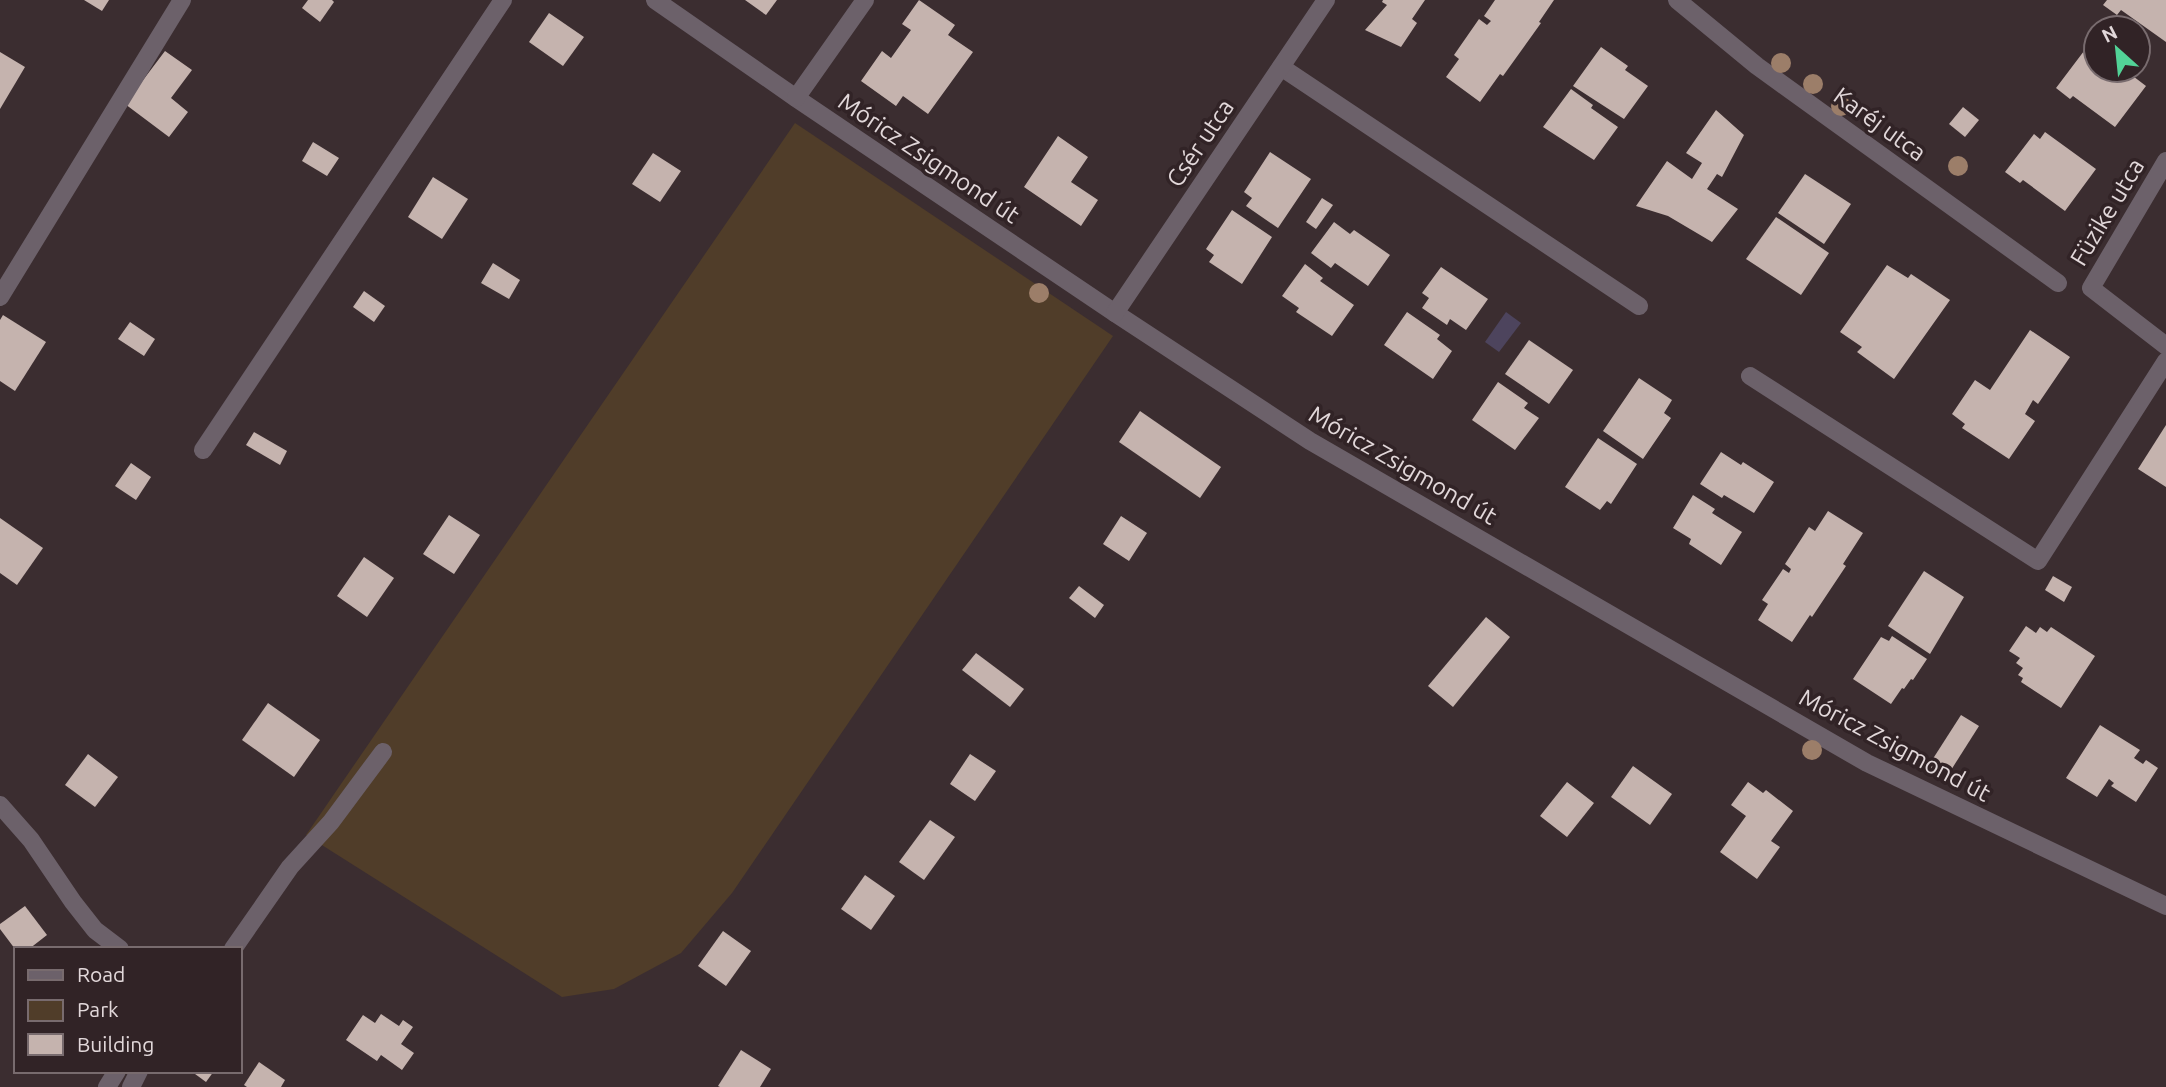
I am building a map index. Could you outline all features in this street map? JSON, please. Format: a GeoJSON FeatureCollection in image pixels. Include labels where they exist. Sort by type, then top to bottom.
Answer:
{"type":"FeatureCollection","features":[{"type":"Feature","properties":{"kind":"street"},"geometry":{"type":"LineString","coordinates":[[0,297],[182,0]]}},
{"type":"Feature","properties":{"kind":"street"},"geometry":{"type":"LineString","coordinates":[[203,450],[503,0]]}},
{"type":"Feature","properties":{"kind":"street","name":"Móricz Zsigmond út"},"geometry":{"type":"LineString","coordinates":[[655,0],[796,99],[1310,441],[1867,763],[2166,906]]}},
{"type":"Feature","properties":{"kind":"street"},"geometry":{"type":"LineString","coordinates":[[796,99],[865,0]]}},
{"type":"Feature","properties":{"kind":"street","name":"Csér utca"},"geometry":{"type":"LineString","coordinates":[[1115,313],[1326,0]]}},
{"type":"Feature","properties":{"kind":"street","name":"Karéj utca"},"geometry":{"type":"LineString","coordinates":[[1677,0],[1758,66],[2058,283]]}},
{"type":"Feature","properties":{"kind":"street"},"geometry":{"type":"LineString","coordinates":[[1281,67],[1639,306]]}},
{"type":"Feature","properties":{"kind":"street","name":"Füzike utca"},"geometry":{"type":"LineString","coordinates":[[2166,161],[2091,288],[2166,346]]}},
{"type":"Feature","properties":{"kind":"street"},"geometry":{"type":"LineString","coordinates":[[1750,376],[2038,561],[2166,361]]}},
{"type":"Feature","properties":{"kind":"street"},"geometry":{"type":"LineString","coordinates":[[234,947],[290,867],[331,822],[383,752]]}},
{"type":"Feature","properties":{"kind":"street"},"geometry":{"type":"LineString","coordinates":[[0,805],[31,840],[95,930],[117,947]]}},
{"type":"Feature","properties":{"kind":"green space"},"geometry":{"type":"Polygon","coordinates":[[[795,123],[1113,336],[732,893],[681,953],[614,989],[562,997],[306,835],[795,123]]]}},
{"type":"Feature","properties":{"kind":"shaded area"},"geometry":{"type":"Polygon","coordinates":[[[1506,312],[1521,323],[1499,352],[1485,342],[1506,312]]]}},
{"type":"Feature","properties":{"kind":"building"},"geometry":{"type":"Polygon","coordinates":[[[84,0],[109,0],[102,11],[84,0]]]}},
{"type":"Feature","properties":{"kind":"building"},"geometry":{"type":"Polygon","coordinates":[[[308,0],[334,2],[320,22],[302,8],[308,0]]]}},
{"type":"Feature","properties":{"kind":"building"},"geometry":{"type":"Polygon","coordinates":[[[745,0],[777,0],[766,15],[745,0]]]}},
{"type":"Feature","properties":{"kind":"building"},"geometry":{"type":"Polygon","coordinates":[[[919,0],[955,25],[948,35],[973,52],[928,114],[903,96],[896,106],[861,81],[882,51],[891,58],[911,30],[902,24],[919,0]]]}},
{"type":"Feature","properties":{"kind":"building"},"geometry":{"type":"Polygon","coordinates":[[[1383,0],[1425,0],[1412,19],[1417,23],[1401,47],[1365,30],[1387,5],[1383,0]]]}},
{"type":"Feature","properties":{"kind":"building"},"geometry":{"type":"Polygon","coordinates":[[[1495,0],[1554,0],[1503,76],[1500,74],[1480,102],[1446,77],[1459,59],[1454,55],[1479,19],[1487,25],[1491,21],[1484,16],[1495,0]]]}},
{"type":"Feature","properties":{"kind":"building"},"geometry":{"type":"Polygon","coordinates":[[[2107,0],[2166,0],[2166,42],[2152,32],[2152,14],[2127,14],[2121,10],[2116,14],[2103,5],[2107,0]]]}},
{"type":"Feature","properties":{"kind":"building"},"geometry":{"type":"Polygon","coordinates":[[[549,13],[584,37],[563,66],[529,42],[549,13]]]}},
{"type":"Feature","properties":{"kind":"building"},"geometry":{"type":"Polygon","coordinates":[[[1601,47],[1628,66],[1625,70],[1648,86],[1624,119],[1573,86],[1601,47]]]}},
{"type":"Feature","properties":{"kind":"building"},"geometry":{"type":"Polygon","coordinates":[[[165,51],[192,70],[171,98],[188,112],[169,137],[125,104],[165,51]]]}},
{"type":"Feature","properties":{"kind":"building"},"geometry":{"type":"Polygon","coordinates":[[[0,52],[25,67],[0,109],[0,52]]]}},
{"type":"Feature","properties":{"kind":"building"},"geometry":{"type":"Polygon","coordinates":[[[2082,54],[2082,84],[2146,86],[2115,127],[2073,96],[2070,99],[2056,88],[2082,54]]]}},
{"type":"Feature","properties":{"kind":"building"},"geometry":{"type":"Polygon","coordinates":[[[1571,89],[1593,105],[1591,108],[1618,127],[1594,160],[1543,127],[1571,89]]]}},
{"type":"Feature","properties":{"kind":"building"},"geometry":{"type":"Polygon","coordinates":[[[1963,107],[1979,120],[1965,137],[1949,124],[1963,107]]]}},
{"type":"Feature","properties":{"kind":"building"},"geometry":{"type":"Polygon","coordinates":[[[1716,110],[1744,135],[1722,177],[1717,174],[1707,189],[1738,209],[1712,242],[1668,216],[1636,206],[1667,161],[1692,179],[1702,163],[1686,153],[1716,110]]]}},
{"type":"Feature","properties":{"kind":"building"},"geometry":{"type":"Polygon","coordinates":[[[2045,132],[2096,169],[2065,211],[2023,180],[2020,183],[2005,172],[2034,134],[2040,139],[2045,132]]]}},
{"type":"Feature","properties":{"kind":"building"},"geometry":{"type":"Polygon","coordinates":[[[1058,136],[1088,157],[1071,182],[1098,200],[1081,226],[1024,187],[1058,136]]]}},
{"type":"Feature","properties":{"kind":"building"},"geometry":{"type":"Polygon","coordinates":[[[313,142],[339,158],[327,176],[302,161],[313,142]]]}},
{"type":"Feature","properties":{"kind":"building"},"geometry":{"type":"Polygon","coordinates":[[[1270,152],[1311,179],[1278,228],[1246,206],[1252,198],[1244,192],[1270,152]]]}},
{"type":"Feature","properties":{"kind":"building"},"geometry":{"type":"Polygon","coordinates":[[[653,153],[681,171],[660,202],[632,184],[653,153]]]}},
{"type":"Feature","properties":{"kind":"building"},"geometry":{"type":"Polygon","coordinates":[[[1805,174],[1851,204],[1824,244],[1778,213],[1805,174]]]}},
{"type":"Feature","properties":{"kind":"building"},"geometry":{"type":"Polygon","coordinates":[[[433,177],[468,199],[442,239],[408,217],[433,177]]]}},
{"type":"Feature","properties":{"kind":"building"},"geometry":{"type":"Polygon","coordinates":[[[1322,198],[1333,205],[1316,229],[1306,222],[1322,198]]]}},
{"type":"Feature","properties":{"kind":"building"},"geometry":{"type":"Polygon","coordinates":[[[1232,210],[1272,237],[1242,284],[1209,262],[1214,255],[1206,249],[1232,210]]]}},
{"type":"Feature","properties":{"kind":"building"},"geometry":{"type":"Polygon","coordinates":[[[1776,217],[1829,253],[1801,295],[1746,259],[1776,217]]]}},
{"type":"Feature","properties":{"kind":"building"},"geometry":{"type":"Polygon","coordinates":[[[1334,222],[1350,234],[1354,230],[1390,255],[1368,286],[1335,263],[1331,268],[1311,253],[1334,222]]]}},
{"type":"Feature","properties":{"kind":"building"},"geometry":{"type":"Polygon","coordinates":[[[493,263],[520,280],[509,299],[481,283],[493,263]]]}},
{"type":"Feature","properties":{"kind":"building"},"geometry":{"type":"Polygon","coordinates":[[[1305,264],[1323,278],[1320,281],[1354,305],[1332,336],[1296,312],[1299,308],[1282,296],[1305,264]]]}},
{"type":"Feature","properties":{"kind":"building"},"geometry":{"type":"Polygon","coordinates":[[[1887,265],[1908,278],[1911,274],[1950,300],[1894,379],[1857,352],[1862,347],[1840,332],[1887,265]]]}},
{"type":"Feature","properties":{"kind":"building"},"geometry":{"type":"Polygon","coordinates":[[[1441,267],[1488,299],[1466,330],[1450,319],[1447,325],[1422,308],[1429,298],[1422,293],[1441,267]]]}},
{"type":"Feature","properties":{"kind":"building"},"geometry":{"type":"Polygon","coordinates":[[[364,291],[385,306],[374,322],[353,307],[364,291]]]}},
{"type":"Feature","properties":{"kind":"building"},"geometry":{"type":"Polygon","coordinates":[[[1407,312],[1440,335],[1437,339],[1452,351],[1433,379],[1384,345],[1407,312]]]}},
{"type":"Feature","properties":{"kind":"building"},"geometry":{"type":"Polygon","coordinates":[[[3,315],[46,342],[15,391],[0,381],[0,320],[3,315]]]}},
{"type":"Feature","properties":{"kind":"building"},"geometry":{"type":"Polygon","coordinates":[[[130,322],[155,339],[144,356],[118,339],[130,322]]]}},
{"type":"Feature","properties":{"kind":"building"},"geometry":{"type":"Polygon","coordinates":[[[2030,330],[2070,357],[2038,404],[2033,400],[2025,414],[2035,421],[2009,459],[1962,428],[1965,424],[1952,414],[1975,380],[1990,390],[2030,330]]]}},
{"type":"Feature","properties":{"kind":"building"},"geometry":{"type":"Polygon","coordinates":[[[1529,340],[1573,370],[1549,404],[1505,374],[1529,340]]]}},
{"type":"Feature","properties":{"kind":"building"},"geometry":{"type":"Polygon","coordinates":[[[1639,378],[1672,400],[1664,413],[1671,418],[1643,459],[1603,431],[1639,378]]]}},
{"type":"Feature","properties":{"kind":"building"},"geometry":{"type":"Polygon","coordinates":[[[1498,382],[1528,403],[1524,408],[1539,418],[1515,450],[1472,420],[1498,382]]]}},
{"type":"Feature","properties":{"kind":"building"},"geometry":{"type":"Polygon","coordinates":[[[1140,411],[1221,467],[1200,498],[1119,442],[1140,411]]]}},
{"type":"Feature","properties":{"kind":"building"},"geometry":{"type":"Polygon","coordinates":[[[2166,425],[2166,487],[2138,469],[2166,425]]]}},
{"type":"Feature","properties":{"kind":"building"},"geometry":{"type":"Polygon","coordinates":[[[254,432],[287,451],[280,465],[246,445],[254,432]]]}},
{"type":"Feature","properties":{"kind":"building"},"geometry":{"type":"Polygon","coordinates":[[[1598,438],[1637,464],[1611,504],[1607,501],[1600,510],[1565,487],[1598,438]]]}},
{"type":"Feature","properties":{"kind":"building"},"geometry":{"type":"Polygon","coordinates":[[[1721,452],[1741,465],[1743,462],[1774,482],[1754,513],[1700,484],[1721,452]]]}},
{"type":"Feature","properties":{"kind":"building"},"geometry":{"type":"Polygon","coordinates":[[[131,463],[151,477],[136,500],[115,486],[131,463]]]}},
{"type":"Feature","properties":{"kind":"building"},"geometry":{"type":"Polygon","coordinates":[[[1693,495],[1715,509],[1712,513],[1742,532],[1721,565],[1689,544],[1691,539],[1673,528],[1693,495]]]}},
{"type":"Feature","properties":{"kind":"building"},"geometry":{"type":"Polygon","coordinates":[[[1828,511],[1863,533],[1843,564],[1846,566],[1792,642],[1758,620],[1768,604],[1762,600],[1783,569],[1789,573],[1791,569],[1785,564],[1809,527],[1815,531],[1828,511]]]}},
{"type":"Feature","properties":{"kind":"building"},"geometry":{"type":"Polygon","coordinates":[[[449,515],[480,535],[454,574],[423,554],[449,515]]]}},
{"type":"Feature","properties":{"kind":"building"},"geometry":{"type":"Polygon","coordinates":[[[1121,516],[1147,533],[1129,561],[1103,544],[1121,516]]]}},
{"type":"Feature","properties":{"kind":"building"},"geometry":{"type":"Polygon","coordinates":[[[0,518],[43,548],[17,585],[0,573],[0,518]]]}},
{"type":"Feature","properties":{"kind":"building"},"geometry":{"type":"Polygon","coordinates":[[[364,557],[394,578],[367,617],[337,596],[364,557]]]}},
{"type":"Feature","properties":{"kind":"building"},"geometry":{"type":"Polygon","coordinates":[[[1924,571],[1964,597],[1930,654],[1888,626],[1924,571]]]}},
{"type":"Feature","properties":{"kind":"building"},"geometry":{"type":"Polygon","coordinates":[[[2053,576],[2072,587],[2064,602],[2045,590],[2053,576]]]}},
{"type":"Feature","properties":{"kind":"building"},"geometry":{"type":"Polygon","coordinates":[[[1079,586],[1104,605],[1095,618],[1069,598],[1079,586]]]}},
{"type":"Feature","properties":{"kind":"building"},"geometry":{"type":"Polygon","coordinates":[[[1486,617],[1510,637],[1453,707],[1428,686],[1486,617]]]}},
{"type":"Feature","properties":{"kind":"building"},"geometry":{"type":"Polygon","coordinates":[[[2026,626],[2036,633],[2040,627],[2047,632],[2051,627],[2095,656],[2061,708],[2021,682],[2023,678],[2018,675],[2023,668],[2016,663],[2020,658],[2009,651],[2026,626]]]}},
{"type":"Feature","properties":{"kind":"building"},"geometry":{"type":"Polygon","coordinates":[[[1892,636],[1927,659],[1913,680],[1902,688],[1891,704],[1853,679],[1881,637],[1889,641],[1892,636]]]}},
{"type":"Feature","properties":{"kind":"building"},"geometry":{"type":"Polygon","coordinates":[[[976,653],[1024,689],[1010,707],[962,670],[976,653]]]}},
{"type":"Feature","properties":{"kind":"building"},"geometry":{"type":"Polygon","coordinates":[[[268,703],[320,740],[294,777],[242,740],[268,703]]]}},
{"type":"Feature","properties":{"kind":"building"},"geometry":{"type":"Polygon","coordinates":[[[1961,715],[1979,726],[1946,778],[1927,768],[1961,715]]]}},
{"type":"Feature","properties":{"kind":"building"},"geometry":{"type":"Polygon","coordinates":[[[2100,725],[2140,750],[2134,758],[2143,764],[2146,760],[2158,768],[2136,802],[2111,786],[2114,783],[2109,779],[2097,797],[2066,778],[2100,725]]]}},
{"type":"Feature","properties":{"kind":"building"},"geometry":{"type":"Polygon","coordinates":[[[88,754],[118,777],[95,807],[65,785],[88,754]]]}},
{"type":"Feature","properties":{"kind":"building"},"geometry":{"type":"Polygon","coordinates":[[[970,754],[996,771],[975,801],[950,784],[970,754]]]}},
{"type":"Feature","properties":{"kind":"building"},"geometry":{"type":"Polygon","coordinates":[[[1633,766],[1672,794],[1650,825],[1611,797],[1633,766]]]}},
{"type":"Feature","properties":{"kind":"building"},"geometry":{"type":"Polygon","coordinates":[[[1567,782],[1594,803],[1567,837],[1540,816],[1567,782]]]}},
{"type":"Feature","properties":{"kind":"building"},"geometry":{"type":"Polygon","coordinates":[[[1748,782],[1763,793],[1766,790],[1793,811],[1771,841],[1780,847],[1757,879],[1720,852],[1746,816],[1731,805],[1748,782]]]}},
{"type":"Feature","properties":{"kind":"building"},"geometry":{"type":"Polygon","coordinates":[[[930,820],[955,837],[924,880],[899,862],[930,820]]]}},
{"type":"Feature","properties":{"kind":"building"},"geometry":{"type":"Polygon","coordinates":[[[865,875],[895,896],[871,930],[841,909],[865,875]]]}},
{"type":"Feature","properties":{"kind":"building"},"geometry":{"type":"Polygon","coordinates":[[[25,906],[47,935],[32,947],[14,948],[0,929],[0,924],[25,906]]]}},
{"type":"Feature","properties":{"kind":"building"},"geometry":{"type":"Polygon","coordinates":[[[723,931],[751,951],[726,986],[698,966],[723,931]]]}},
{"type":"Feature","properties":{"kind":"building"},"geometry":{"type":"Polygon","coordinates":[[[381,1014],[399,1026],[403,1020],[413,1027],[401,1044],[414,1053],[402,1070],[381,1055],[377,1061],[346,1040],[363,1015],[375,1023],[381,1014]]]}},
{"type":"Feature","properties":{"kind":"building"},"geometry":{"type":"Polygon","coordinates":[[[741,1050],[771,1069],[760,1087],[718,1086],[741,1050]]]}},
{"type":"Feature","properties":{"kind":"building"},"geometry":{"type":"Polygon","coordinates":[[[259,1062],[285,1080],[281,1087],[244,1085],[259,1062]]]}},
{"type":"Feature","properties":{"kind":"building"},"geometry":{"type":"Polygon","coordinates":[[[194,1073],[213,1073],[206,1082],[194,1073]]]}}]}
